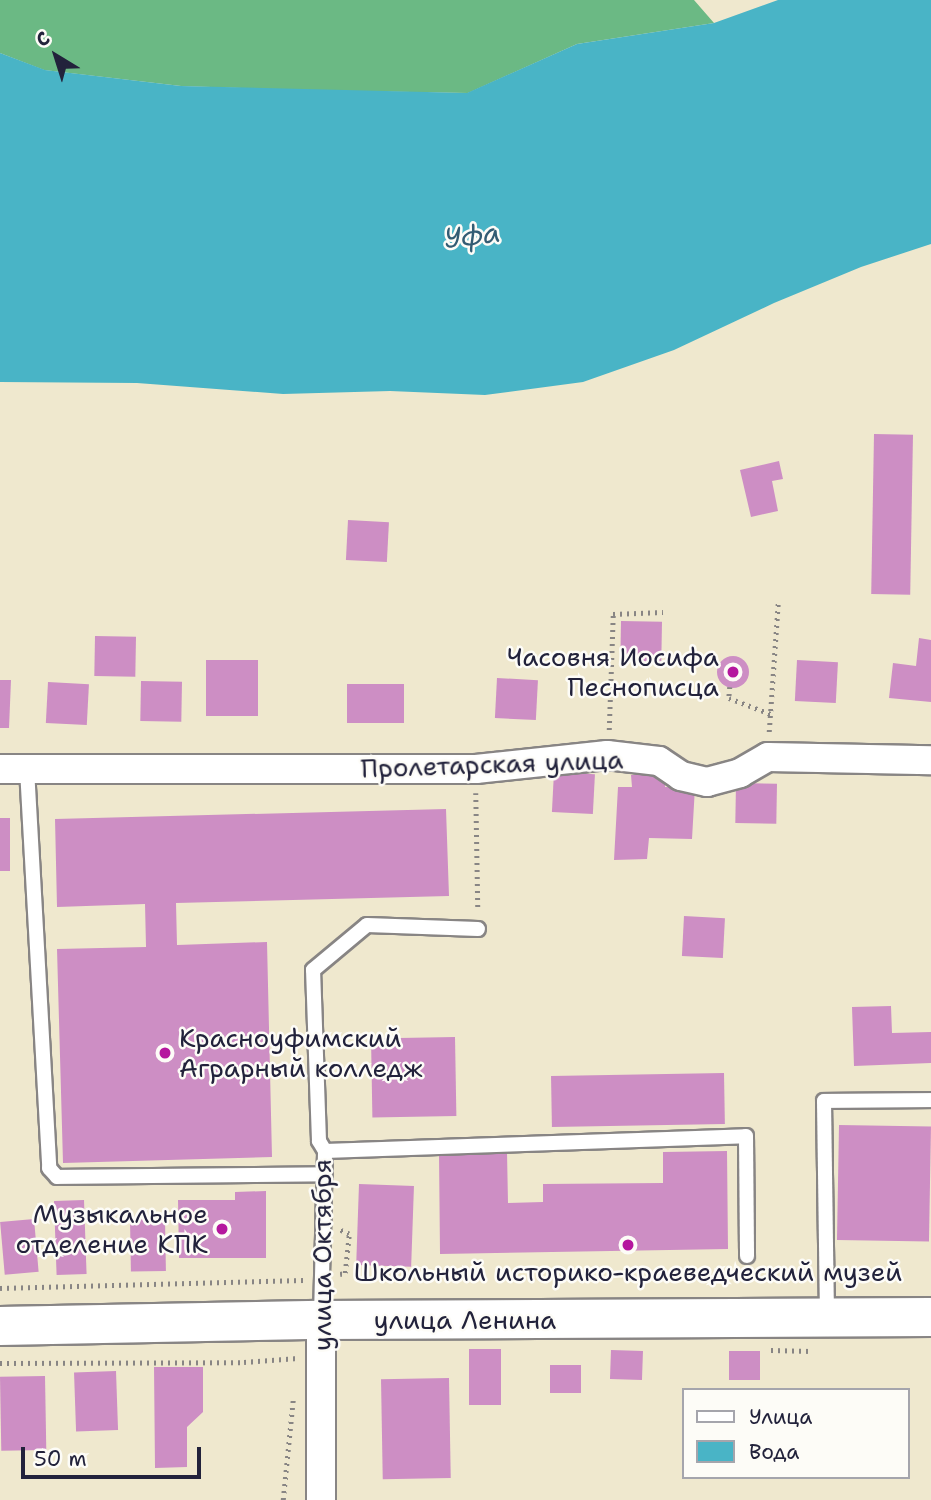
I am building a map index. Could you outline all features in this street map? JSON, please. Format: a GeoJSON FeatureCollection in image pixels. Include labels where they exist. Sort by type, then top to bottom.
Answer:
{"type":"FeatureCollection","features":[{"type":"Feature","properties":{"kind":"main road","name":"улица Ленина"},"geometry":{"type":"LineString","coordinates":[[0,1326],[931,1317]]}},
{"type":"Feature","properties":{"kind":"street","name":"Пролетарская улица"},"geometry":{"type":"LineString","coordinates":[[13,769],[476,769],[607,755],[659,761],[681,776],[707,782],[740,773],[768,757],[931,760]]}},
{"type":"Feature","properties":{"kind":"street","name":"улица Октября"},"geometry":{"type":"LineString","coordinates":[[311,1321],[321,1500]]}},
{"type":"Feature","properties":{"kind":"lane"},"geometry":{"type":"LineString","coordinates":[[13,769],[49,1168],[57,1177],[324,1174]]}},
{"type":"Feature","properties":{"kind":"lane","name":"улица Октября"},"geometry":{"type":"LineString","coordinates":[[311,1321],[322,1277],[325,1150],[319,1141],[313,970],[367,925],[478,929]]}},
{"type":"Feature","properties":{"kind":"lane"},"geometry":{"type":"LineString","coordinates":[[827,1318],[824,1101],[931,1100]]}},
{"type":"Feature","properties":{"kind":"lane"},"geometry":{"type":"LineString","coordinates":[[325,1150],[746,1136],[747,1256]]}},
{"type":"Feature","properties":{"kind":"path"},"geometry":{"type":"LineString","coordinates":[[768,757],[778,602]]}},
{"type":"Feature","properties":{"kind":"path"},"geometry":{"type":"LineString","coordinates":[[607,755],[613,614],[663,612]]}},
{"type":"Feature","properties":{"kind":"path"},"geometry":{"type":"LineString","coordinates":[[730,687],[729,698],[771,714]]}},
{"type":"Feature","properties":{"kind":"path"},"geometry":{"type":"LineString","coordinates":[[476,769],[478,929]]}},
{"type":"Feature","properties":{"kind":"path"},"geometry":{"type":"LineString","coordinates":[[0,1288],[285,1282],[345,1273]]}},
{"type":"Feature","properties":{"kind":"path"},"geometry":{"type":"LineString","coordinates":[[296,1371],[311,1321]]}},
{"type":"Feature","properties":{"kind":"path"},"geometry":{"type":"LineString","coordinates":[[283,1500],[293,1397]]}},
{"type":"Feature","properties":{"kind":"green space"},"geometry":{"type":"Polygon","coordinates":[[[0,0],[694,0],[714,23],[577,44],[468,93],[296,90],[181,86],[44,70],[0,53],[0,0]]]}},
{"type":"Feature","properties":{"kind":"water","name":"Уфа"},"geometry":{"type":"Polygon","coordinates":[[[778,0],[931,0],[931,244],[861,267],[774,303],[674,350],[583,382],[485,395],[390,391],[283,394],[137,383],[0,382],[0,53],[45,70],[181,86],[467,93],[577,44],[714,23],[778,0]]]}},
{"type":"Feature","properties":{"kind":"building"},"geometry":{"type":"Polygon","coordinates":[[[874,434],[913,435],[910,595],[871,594],[874,434]]]}},
{"type":"Feature","properties":{"kind":"building"},"geometry":{"type":"Polygon","coordinates":[[[779,461],[783,479],[772,481],[778,511],[751,517],[740,470],[779,461]]]}},
{"type":"Feature","properties":{"kind":"building"},"geometry":{"type":"Polygon","coordinates":[[[348,520],[389,522],[387,562],[346,560],[348,520]]]}},
{"type":"Feature","properties":{"kind":"building"},"geometry":{"type":"Polygon","coordinates":[[[621,621],[662,622],[661,662],[620,661],[621,621]]]}},
{"type":"Feature","properties":{"kind":"building"},"geometry":{"type":"Polygon","coordinates":[[[95,636],[136,637],[135,677],[94,676],[95,636]]]}},
{"type":"Feature","properties":{"kind":"building"},"geometry":{"type":"Polygon","coordinates":[[[919,638],[931,640],[931,702],[889,698],[893,663],[916,666],[919,638]]]}},
{"type":"Feature","properties":{"kind":"building","name":"Часовня Иосифа Песнописца"},"geometry":{"type":"Polygon","coordinates":[[[733,656],[744,661],[749,672],[744,683],[733,688],[722,683],[717,672],[722,661],[733,656]]]}},
{"type":"Feature","properties":{"kind":"building"},"geometry":{"type":"Polygon","coordinates":[[[206,660],[258,660],[258,716],[206,716],[206,660]]]}},
{"type":"Feature","properties":{"kind":"building"},"geometry":{"type":"Polygon","coordinates":[[[797,660],[838,662],[836,703],[795,701],[797,660]]]}},
{"type":"Feature","properties":{"kind":"building"},"geometry":{"type":"Polygon","coordinates":[[[497,678],[538,680],[536,720],[495,718],[497,678]]]}},
{"type":"Feature","properties":{"kind":"building"},"geometry":{"type":"Polygon","coordinates":[[[0,680],[11,680],[9,728],[0,728],[0,680]]]}},
{"type":"Feature","properties":{"kind":"building"},"geometry":{"type":"Polygon","coordinates":[[[141,681],[182,682],[181,722],[140,721],[141,681]]]}},
{"type":"Feature","properties":{"kind":"building"},"geometry":{"type":"Polygon","coordinates":[[[48,682],[89,684],[87,725],[46,723],[48,682]]]}},
{"type":"Feature","properties":{"kind":"building"},"geometry":{"type":"Polygon","coordinates":[[[347,684],[404,684],[404,723],[347,723],[347,684]]]}},
{"type":"Feature","properties":{"kind":"building"},"geometry":{"type":"Polygon","coordinates":[[[554,772],[595,774],[593,814],[552,812],[554,772]]]}},
{"type":"Feature","properties":{"kind":"building"},"geometry":{"type":"Polygon","coordinates":[[[631,775],[665,775],[665,787],[695,787],[692,839],[649,838],[647,859],[614,860],[618,787],[632,787],[631,775]]]}},
{"type":"Feature","properties":{"kind":"building"},"geometry":{"type":"Polygon","coordinates":[[[736,783],[777,784],[776,824],[735,823],[736,783]]]}},
{"type":"Feature","properties":{"kind":"building","name":"Красноуфимский Аграрный колледж"},"geometry":{"type":"Polygon","coordinates":[[[446,809],[449,896],[176,903],[177,945],[267,942],[272,1157],[63,1163],[57,949],[146,947],[145,904],[57,907],[55,819],[446,809]]]}},
{"type":"Feature","properties":{"kind":"building"},"geometry":{"type":"Polygon","coordinates":[[[0,818],[10,818],[10,871],[0,871],[0,818]]]}},
{"type":"Feature","properties":{"kind":"building"},"geometry":{"type":"Polygon","coordinates":[[[684,916],[725,918],[723,958],[682,956],[684,916]]]}},
{"type":"Feature","properties":{"kind":"building"},"geometry":{"type":"Polygon","coordinates":[[[891,1006],[892,1033],[931,1032],[931,1063],[854,1066],[852,1007],[891,1006]]]}},
{"type":"Feature","properties":{"kind":"building"},"geometry":{"type":"Polygon","coordinates":[[[455,1037],[456,1116],[372,1117],[371,1038],[455,1037]]]}},
{"type":"Feature","properties":{"kind":"building"},"geometry":{"type":"Polygon","coordinates":[[[724,1073],[725,1124],[552,1127],[551,1076],[724,1073]]]}},
{"type":"Feature","properties":{"kind":"building"},"geometry":{"type":"Polygon","coordinates":[[[839,1125],[931,1127],[929,1242],[837,1240],[839,1125]]]}},
{"type":"Feature","properties":{"kind":"building"},"geometry":{"type":"Polygon","coordinates":[[[727,1151],[728,1249],[440,1254],[439,1154],[507,1152],[508,1203],[543,1202],[543,1184],[663,1183],[663,1152],[727,1151]]]}},
{"type":"Feature","properties":{"kind":"building"},"geometry":{"type":"Polygon","coordinates":[[[359,1184],[414,1186],[411,1267],[356,1265],[359,1184]]]}},
{"type":"Feature","properties":{"kind":"building","name":"Музыкальное отделение КПК"},"geometry":{"type":"Polygon","coordinates":[[[266,1191],[266,1258],[179,1258],[178,1200],[235,1200],[235,1192],[266,1191]]]}},
{"type":"Feature","properties":{"kind":"building"},"geometry":{"type":"Polygon","coordinates":[[[84,1200],[87,1274],[57,1275],[54,1201],[84,1200]]]}},
{"type":"Feature","properties":{"kind":"building"},"geometry":{"type":"Polygon","coordinates":[[[34,1219],[39,1272],[5,1275],[0,1222],[34,1219]]]}},
{"type":"Feature","properties":{"kind":"building"},"geometry":{"type":"Polygon","coordinates":[[[165,1219],[166,1271],[131,1272],[130,1220],[165,1219]]]}},
{"type":"Feature","properties":{"kind":"building"},"geometry":{"type":"Polygon","coordinates":[[[469,1349],[501,1349],[501,1405],[469,1405],[469,1349]]]}},
{"type":"Feature","properties":{"kind":"building"},"geometry":{"type":"Polygon","coordinates":[[[611,1350],[643,1351],[642,1380],[610,1379],[611,1350]]]}},
{"type":"Feature","properties":{"kind":"building"},"geometry":{"type":"Polygon","coordinates":[[[729,1351],[760,1351],[760,1380],[729,1380],[729,1351]]]}},
{"type":"Feature","properties":{"kind":"building"},"geometry":{"type":"Polygon","coordinates":[[[550,1365],[581,1365],[581,1393],[550,1393],[550,1365]]]}},
{"type":"Feature","properties":{"kind":"building"},"geometry":{"type":"Polygon","coordinates":[[[154,1367],[203,1367],[203,1412],[187,1427],[187,1467],[155,1468],[154,1367]]]}},
{"type":"Feature","properties":{"kind":"building"},"geometry":{"type":"Polygon","coordinates":[[[116,1371],[118,1430],[76,1431],[74,1372],[116,1371]]]}},
{"type":"Feature","properties":{"kind":"building"},"geometry":{"type":"Polygon","coordinates":[[[45,1376],[46,1450],[1,1451],[0,1377],[45,1376]]]}},
{"type":"Feature","properties":{"kind":"building"},"geometry":{"type":"Polygon","coordinates":[[[449,1378],[451,1478],[383,1479],[381,1379],[449,1378]]]}},
{"type":"Feature","properties":{"kind":"place","name":"Часовня Иосифа Песнописца"},"geometry":{"type":"Point","coordinates":[733,672]}},
{"type":"Feature","properties":{"kind":"place","name":"Красноуфимский Аграрный колледж"},"geometry":{"type":"Point","coordinates":[165,1053]}},
{"type":"Feature","properties":{"kind":"place","name":"Музыкальное отделение КПК"},"geometry":{"type":"Point","coordinates":[222,1229]}},
{"type":"Feature","properties":{"kind":"place","name":"Школьный историко-краеведческий музей"},"geometry":{"type":"Point","coordinates":[628,1245]}}]}
